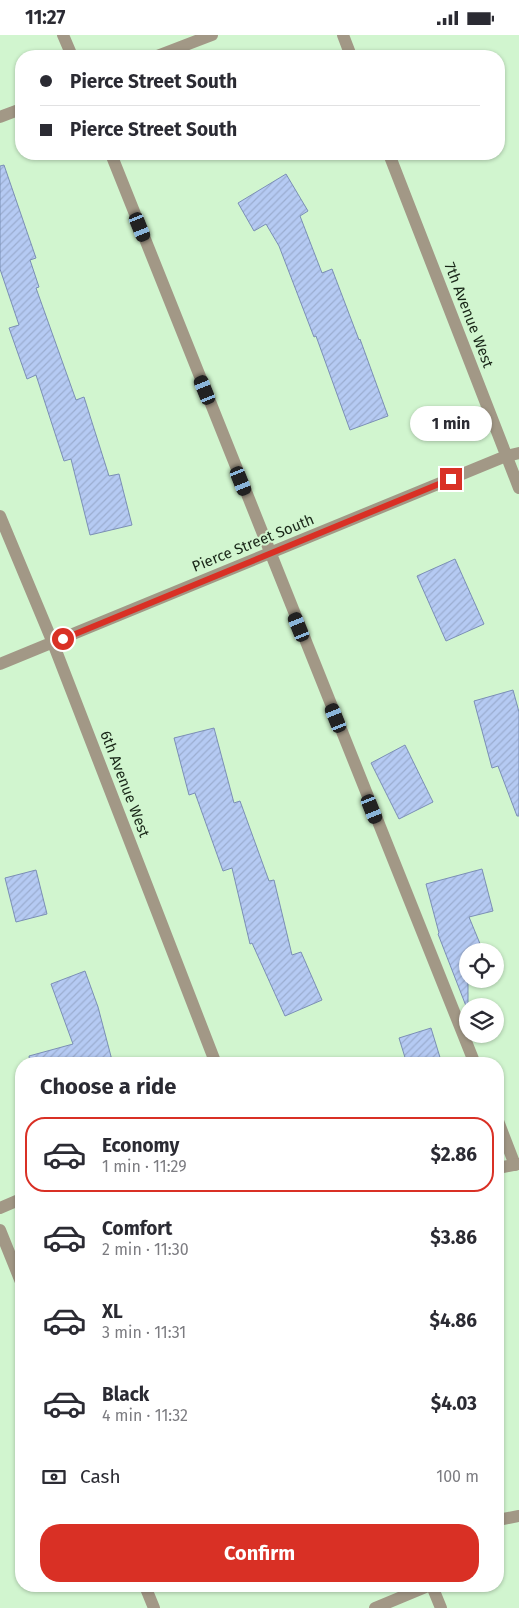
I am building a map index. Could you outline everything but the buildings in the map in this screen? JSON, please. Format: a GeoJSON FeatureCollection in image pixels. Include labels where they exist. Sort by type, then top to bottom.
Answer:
{"type":"FeatureCollection","features":[{"type":"Feature","properties":{"kind":"street"},"geometry":{"type":"LineString","coordinates":[[64,35],[70,50]]}},
{"type":"Feature","properties":{"kind":"street"},"geometry":{"type":"LineString","coordinates":[[173,50],[212,35]]}},
{"type":"Feature","properties":{"kind":"street"},"geometry":{"type":"LineString","coordinates":[[343,35],[349,50]]}},
{"type":"Feature","properties":{"kind":"street"},"geometry":{"type":"LineString","coordinates":[[0,117],[15,111]]}},
{"type":"Feature","properties":{"kind":"street"},"geometry":{"type":"LineString","coordinates":[[113,160],[471,1057]]}},
{"type":"Feature","properties":{"kind":"street","name":"7th Avenue West"},"geometry":{"type":"LineString","coordinates":[[391,160],[519,488]]}},
{"type":"Feature","properties":{"kind":"street","name":"Pierce Street South"},"geometry":{"type":"LineString","coordinates":[[0,665],[506,456],[519,453]]}},
{"type":"Feature","properties":{"kind":"street","name":"6th Avenue West"},"geometry":{"type":"LineString","coordinates":[[0,516],[53,643],[213,1057]]}},
{"type":"Feature","properties":{"kind":"street"},"geometry":{"type":"LineString","coordinates":[[504,1135],[517,1164],[504,1167]]}},
{"type":"Feature","properties":{"kind":"street"},"geometry":{"type":"LineString","coordinates":[[0,1208],[15,1202]]}},
{"type":"Feature","properties":{"kind":"street"},"geometry":{"type":"LineString","coordinates":[[0,1230],[15,1267]]}},
{"type":"Feature","properties":{"kind":"street"},"geometry":{"type":"LineString","coordinates":[[504,1519],[519,1516]]}},
{"type":"Feature","properties":{"kind":"street"},"geometry":{"type":"LineString","coordinates":[[148,1592],[154,1608]]}},
{"type":"Feature","properties":{"kind":"street"},"geometry":{"type":"LineString","coordinates":[[376,1608],[414,1592]]}},
{"type":"Feature","properties":{"kind":"street"},"geometry":{"type":"LineString","coordinates":[[434,1592],[441,1608]]}},
{"type":"Feature","properties":{"kind":"route"},"geometry":{"type":"LineString","coordinates":[[63,639],[451,479]]}}]}
